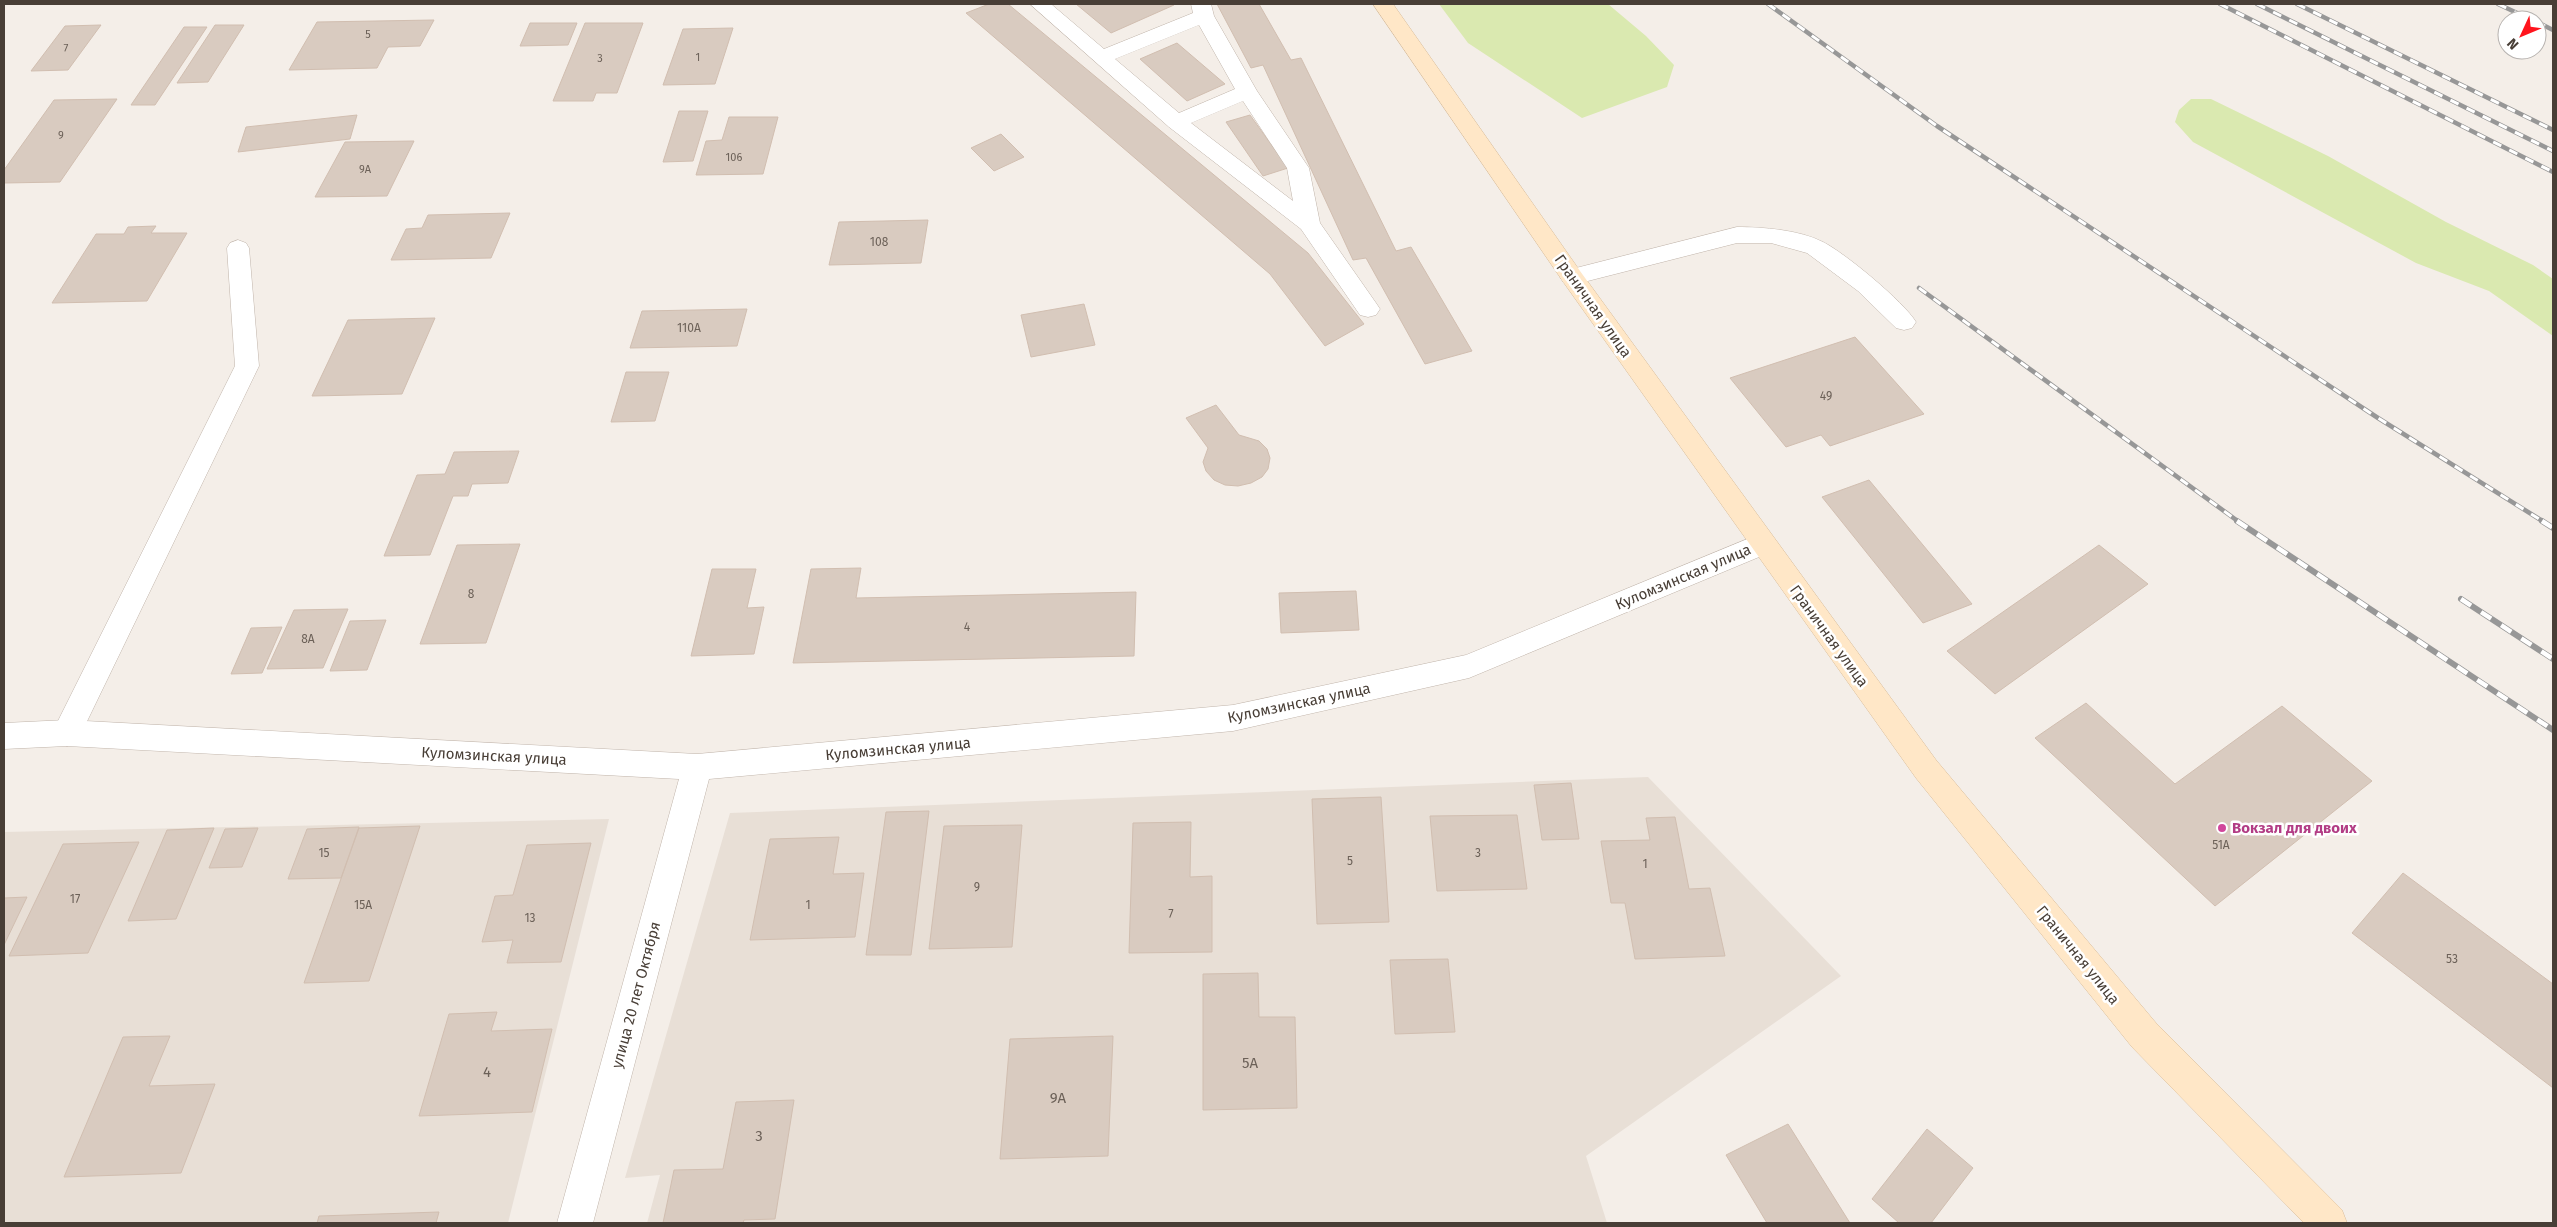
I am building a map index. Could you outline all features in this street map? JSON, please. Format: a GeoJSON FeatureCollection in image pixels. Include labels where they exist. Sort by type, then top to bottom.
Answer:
{"type":"FeatureCollection","features":[{"type":"Feature","properties":{"kind":"main road","name":"Граничная улица"},"geometry":{"type":"LineString","coordinates":[[1383,4],[1572,277],[1762,544],[1926,768],[2144,1035],[2330,1223]]}},
{"type":"Feature","properties":{"kind":"street"},"geometry":{"type":"LineString","coordinates":[[1040,4],[1176,122],[1309,224],[1368,309]]}},
{"type":"Feature","properties":{"kind":"street"},"geometry":{"type":"LineString","coordinates":[[1101,57],[1203,10],[1247,92],[1298,168],[1309,224]]}},
{"type":"Feature","properties":{"kind":"street"},"geometry":{"type":"LineString","coordinates":[[1176,122],[1247,92]]}},
{"type":"Feature","properties":{"kind":"street"},"geometry":{"type":"LineString","coordinates":[[1572,277],[1737,235],[1771,235],[1816,247],[1866,285],[1904,322]]}},
{"type":"Feature","properties":{"kind":"street"},"geometry":{"type":"LineString","coordinates":[[67,733],[247,366],[246,332],[238,248]]}},
{"type":"Feature","properties":{"kind":"street","name":"Куломзинская улица"},"geometry":{"type":"LineString","coordinates":[[4,736],[67,733],[697,767],[1233,718],[1469,666],[1762,544]]}},
{"type":"Feature","properties":{"kind":"street","name":"улица 20 лет Октября"},"geometry":{"type":"LineString","coordinates":[[575,1223],[697,767]]}},
{"type":"Feature","properties":{"kind":"shaded area"},"geometry":{"type":"Polygon","coordinates":[[[1648,777],[1841,976],[1586,1156],[1607,1223],[647,1223],[660,1175],[625,1178],[730,813],[1648,777]]]}},
{"type":"Feature","properties":{"kind":"shaded area"},"geometry":{"type":"Polygon","coordinates":[[[609,819],[508,1223],[4,1223],[4,832],[609,819]]]}},
{"type":"Feature","properties":{"kind":"green space"},"geometry":{"type":"Polygon","coordinates":[[[1439,4],[1608,4],[1646,36],[1674,65],[1667,87],[1582,118],[1468,43],[1439,4]]]}},
{"type":"Feature","properties":{"kind":"green space"},"geometry":{"type":"Polygon","coordinates":[[[2191,99],[2211,99],[2328,156],[2446,222],[2533,265],[2553,279],[2553,336],[2489,291],[2416,263],[2193,142],[2175,122],[2179,110],[2191,99]]]}},
{"type":"Feature","properties":{"kind":"building"},"geometry":{"type":"Polygon","coordinates":[[[989,4],[1008,4],[1308,253],[1364,324],[1325,346],[1270,274],[966,13],[989,4]]]}},
{"type":"Feature","properties":{"kind":"building"},"geometry":{"type":"Polygon","coordinates":[[[1076,4],[1173,4],[1174,5],[1111,33],[1076,4]]]}},
{"type":"Feature","properties":{"kind":"building"},"geometry":{"type":"Polygon","coordinates":[[[1217,4],[1259,4],[1291,60],[1301,58],[1396,251],[1411,247],[1472,351],[1425,364],[1366,258],[1353,260],[1263,65],[1251,68],[1217,4]]]}},
{"type":"Feature","properties":{"kind":"building"},"geometry":{"type":"Polygon","coordinates":[[[434,20],[420,46],[388,47],[377,68],[289,70],[317,22],[434,20]]]}},
{"type":"Feature","properties":{"kind":"building"},"geometry":{"type":"Polygon","coordinates":[[[530,23],[577,23],[568,45],[520,46],[530,23]]]}},
{"type":"Feature","properties":{"kind":"building"},"geometry":{"type":"Polygon","coordinates":[[[585,23],[643,23],[617,93],[596,93],[593,101],[553,101],[585,23]]]}},
{"type":"Feature","properties":{"kind":"building"},"geometry":{"type":"Polygon","coordinates":[[[101,25],[68,70],[31,71],[65,26],[101,25]]]}},
{"type":"Feature","properties":{"kind":"building"},"geometry":{"type":"Polygon","coordinates":[[[215,25],[244,25],[208,82],[177,83],[215,25]]]}},
{"type":"Feature","properties":{"kind":"building"},"geometry":{"type":"Polygon","coordinates":[[[184,27],[207,27],[155,105],[131,105],[184,27]]]}},
{"type":"Feature","properties":{"kind":"building"},"geometry":{"type":"Polygon","coordinates":[[[733,28],[715,84],[663,85],[683,29],[733,28]]]}},
{"type":"Feature","properties":{"kind":"building"},"geometry":{"type":"Polygon","coordinates":[[[1177,43],[1225,84],[1187,101],[1140,59],[1177,43]]]}},
{"type":"Feature","properties":{"kind":"building"},"geometry":{"type":"Polygon","coordinates":[[[117,99],[60,182],[4,183],[4,170],[54,100],[117,99]]]}},
{"type":"Feature","properties":{"kind":"building"},"geometry":{"type":"Polygon","coordinates":[[[679,111],[708,111],[693,161],[663,162],[679,111]]]}},
{"type":"Feature","properties":{"kind":"building"},"geometry":{"type":"Polygon","coordinates":[[[357,115],[350,139],[238,152],[246,127],[357,115]]]}},
{"type":"Feature","properties":{"kind":"building"},"geometry":{"type":"Polygon","coordinates":[[[1250,115],[1288,168],[1263,176],[1226,122],[1250,115]]]}},
{"type":"Feature","properties":{"kind":"building"},"geometry":{"type":"Polygon","coordinates":[[[729,117],[778,117],[763,174],[696,175],[706,141],[722,140],[729,117]]]}},
{"type":"Feature","properties":{"kind":"building"},"geometry":{"type":"Polygon","coordinates":[[[1001,134],[1024,157],[994,171],[971,148],[1001,134]]]}},
{"type":"Feature","properties":{"kind":"building"},"geometry":{"type":"Polygon","coordinates":[[[414,141],[387,196],[315,197],[345,142],[414,141]]]}},
{"type":"Feature","properties":{"kind":"building"},"geometry":{"type":"Polygon","coordinates":[[[510,213],[491,258],[391,260],[406,229],[422,228],[428,215],[510,213]]]}},
{"type":"Feature","properties":{"kind":"building"},"geometry":{"type":"Polygon","coordinates":[[[928,220],[921,263],[829,265],[839,222],[928,220]]]}},
{"type":"Feature","properties":{"kind":"building"},"geometry":{"type":"Polygon","coordinates":[[[156,226],[151,233],[187,233],[147,301],[52,303],[96,234],[124,234],[128,227],[156,226]]]}},
{"type":"Feature","properties":{"kind":"building"},"geometry":{"type":"Polygon","coordinates":[[[1084,304],[1095,345],[1031,357],[1021,315],[1084,304]]]}},
{"type":"Feature","properties":{"kind":"building"},"geometry":{"type":"Polygon","coordinates":[[[747,309],[737,346],[630,348],[642,311],[747,309]]]}},
{"type":"Feature","properties":{"kind":"building"},"geometry":{"type":"Polygon","coordinates":[[[435,318],[402,394],[312,396],[348,320],[435,318]]]}},
{"type":"Feature","properties":{"kind":"building"},"geometry":{"type":"Polygon","coordinates":[[[1855,337],[1924,414],[1830,446],[1821,435],[1786,447],[1730,378],[1855,337]]]}},
{"type":"Feature","properties":{"kind":"building"},"geometry":{"type":"Polygon","coordinates":[[[626,372],[669,372],[655,421],[611,422],[626,372]]]}},
{"type":"Feature","properties":{"kind":"building"},"geometry":{"type":"Polygon","coordinates":[[[1216,405],[1239,435],[1259,441],[1267,449],[1270,458],[1268,469],[1262,477],[1251,483],[1238,486],[1225,485],[1214,480],[1206,471],[1203,462],[1208,448],[1186,418],[1216,405]]]}},
{"type":"Feature","properties":{"kind":"building"},"geometry":{"type":"Polygon","coordinates":[[[519,451],[508,483],[472,484],[468,496],[453,496],[430,555],[384,556],[417,475],[445,474],[454,452],[519,451]]]}},
{"type":"Feature","properties":{"kind":"building"},"geometry":{"type":"Polygon","coordinates":[[[1869,480],[1972,604],[1923,623],[1822,497],[1869,480]]]}},
{"type":"Feature","properties":{"kind":"building"},"geometry":{"type":"Polygon","coordinates":[[[520,544],[486,643],[420,644],[457,545],[520,544]]]}},
{"type":"Feature","properties":{"kind":"building"},"geometry":{"type":"Polygon","coordinates":[[[2099,545],[2148,584],[1995,694],[1947,651],[2099,545]]]}},
{"type":"Feature","properties":{"kind":"building"},"geometry":{"type":"Polygon","coordinates":[[[861,568],[856,598],[1136,592],[1134,656],[793,663],[811,569],[861,568]]]}},
{"type":"Feature","properties":{"kind":"building"},"geometry":{"type":"Polygon","coordinates":[[[712,569],[756,569],[747,608],[764,607],[754,654],[691,656],[712,569]]]}},
{"type":"Feature","properties":{"kind":"building"},"geometry":{"type":"Polygon","coordinates":[[[1356,591],[1359,630],[1281,633],[1279,593],[1356,591]]]}},
{"type":"Feature","properties":{"kind":"building"},"geometry":{"type":"Polygon","coordinates":[[[348,609],[323,668],[267,669],[294,610],[348,609]]]}},
{"type":"Feature","properties":{"kind":"building"},"geometry":{"type":"Polygon","coordinates":[[[386,620],[367,670],[330,671],[350,621],[386,620]]]}},
{"type":"Feature","properties":{"kind":"building"},"geometry":{"type":"Polygon","coordinates":[[[282,627],[262,673],[231,674],[251,628],[282,627]]]}},
{"type":"Feature","properties":{"kind":"building"},"geometry":{"type":"Polygon","coordinates":[[[2086,703],[2175,784],[2282,706],[2372,781],[2215,906],[2035,738],[2086,703]]]}},
{"type":"Feature","properties":{"kind":"building"},"geometry":{"type":"Polygon","coordinates":[[[1571,783],[1579,839],[1542,840],[1534,785],[1571,783]]]}},
{"type":"Feature","properties":{"kind":"building"},"geometry":{"type":"Polygon","coordinates":[[[1381,797],[1389,922],[1317,924],[1312,799],[1381,797]]]}},
{"type":"Feature","properties":{"kind":"building"},"geometry":{"type":"Polygon","coordinates":[[[929,811],[911,955],[866,955],[886,812],[929,811]]]}},
{"type":"Feature","properties":{"kind":"building"},"geometry":{"type":"Polygon","coordinates":[[[1517,815],[1527,889],[1437,891],[1430,816],[1517,815]]]}},
{"type":"Feature","properties":{"kind":"building"},"geometry":{"type":"Polygon","coordinates":[[[1675,817],[1689,889],[1710,888],[1725,956],[1635,959],[1625,903],[1611,903],[1601,841],[1650,840],[1646,818],[1675,817]]]}},
{"type":"Feature","properties":{"kind":"building"},"geometry":{"type":"Polygon","coordinates":[[[1191,822],[1190,877],[1212,876],[1212,952],[1129,953],[1133,823],[1191,822]]]}},
{"type":"Feature","properties":{"kind":"building"},"geometry":{"type":"Polygon","coordinates":[[[1022,825],[1012,947],[929,949],[944,826],[1022,825]]]}},
{"type":"Feature","properties":{"kind":"building"},"geometry":{"type":"Polygon","coordinates":[[[420,826],[369,981],[304,983],[359,828],[420,826]]]}},
{"type":"Feature","properties":{"kind":"building"},"geometry":{"type":"Polygon","coordinates":[[[359,827],[341,878],[288,879],[307,829],[359,827]]]}},
{"type":"Feature","properties":{"kind":"building"},"geometry":{"type":"Polygon","coordinates":[[[214,828],[176,919],[128,921],[167,830],[214,828]]]}},
{"type":"Feature","properties":{"kind":"building"},"geometry":{"type":"Polygon","coordinates":[[[258,828],[242,867],[209,868],[225,829],[258,828]]]}},
{"type":"Feature","properties":{"kind":"building"},"geometry":{"type":"Polygon","coordinates":[[[839,837],[833,874],[864,873],[855,937],[750,940],[770,839],[839,837]]]}},
{"type":"Feature","properties":{"kind":"building"},"geometry":{"type":"Polygon","coordinates":[[[139,842],[88,953],[9,956],[63,844],[139,842]]]}},
{"type":"Feature","properties":{"kind":"building"},"geometry":{"type":"Polygon","coordinates":[[[591,843],[561,962],[507,963],[513,940],[482,942],[495,896],[513,895],[527,845],[591,843]]]}},
{"type":"Feature","properties":{"kind":"building"},"geometry":{"type":"Polygon","coordinates":[[[2403,873],[2553,984],[2553,1088],[2352,933],[2403,873]]]}},
{"type":"Feature","properties":{"kind":"building"},"geometry":{"type":"Polygon","coordinates":[[[27,897],[4,945],[4,898],[27,897]]]}},
{"type":"Feature","properties":{"kind":"building"},"geometry":{"type":"Polygon","coordinates":[[[1448,959],[1455,1032],[1395,1034],[1390,960],[1448,959]]]}},
{"type":"Feature","properties":{"kind":"building"},"geometry":{"type":"Polygon","coordinates":[[[1258,973],[1259,1017],[1295,1017],[1297,1108],[1203,1110],[1203,974],[1258,973]]]}},
{"type":"Feature","properties":{"kind":"building"},"geometry":{"type":"Polygon","coordinates":[[[497,1012],[491,1031],[552,1029],[532,1112],[419,1116],[449,1014],[497,1012]]]}},
{"type":"Feature","properties":{"kind":"building"},"geometry":{"type":"Polygon","coordinates":[[[170,1036],[149,1086],[215,1084],[181,1173],[64,1177],[123,1037],[170,1036]]]}},
{"type":"Feature","properties":{"kind":"building"},"geometry":{"type":"Polygon","coordinates":[[[1113,1036],[1108,1156],[1000,1159],[1010,1039],[1113,1036]]]}},
{"type":"Feature","properties":{"kind":"building"},"geometry":{"type":"Polygon","coordinates":[[[794,1100],[775,1219],[744,1220],[743,1223],[663,1223],[674,1170],[723,1169],[736,1102],[794,1100]]]}},
{"type":"Feature","properties":{"kind":"building"},"geometry":{"type":"Polygon","coordinates":[[[1788,1124],[1850,1223],[1767,1223],[1726,1155],[1788,1124]]]}},
{"type":"Feature","properties":{"kind":"building"},"geometry":{"type":"Polygon","coordinates":[[[1927,1129],[1973,1168],[1931,1223],[1899,1223],[1872,1199],[1927,1129]]]}},
{"type":"Feature","properties":{"kind":"building"},"geometry":{"type":"Polygon","coordinates":[[[439,1212],[436,1223],[317,1223],[319,1216],[439,1212]]]}},
{"type":"Feature","properties":{"kind":"railway"},"geometry":{"type":"LineString","coordinates":[[1768,4],[1937,126],[2378,418],[2544,522]]}},
{"type":"Feature","properties":{"kind":"railway"},"geometry":{"type":"LineString","coordinates":[[2220,4],[2553,172]]}},
{"type":"Feature","properties":{"kind":"railway"},"geometry":{"type":"LineString","coordinates":[[2257,4],[2553,151]]}},
{"type":"Feature","properties":{"kind":"railway"},"geometry":{"type":"LineString","coordinates":[[2297,4],[2553,130]]}},
{"type":"Feature","properties":{"kind":"railway"},"geometry":{"type":"LineString","coordinates":[[2498,4],[2511,10]]}},
{"type":"Feature","properties":{"kind":"railway"},"geometry":{"type":"LineString","coordinates":[[2547,27],[2553,30]]}},
{"type":"Feature","properties":{"kind":"railway"},"geometry":{"type":"LineString","coordinates":[[1919,288],[2239,522]]}},
{"type":"Feature","properties":{"kind":"railway"},"geometry":{"type":"LineString","coordinates":[[2237,521],[2553,730]]}},
{"type":"Feature","properties":{"kind":"railway"},"geometry":{"type":"LineString","coordinates":[[2542,521],[2553,528]]}},
{"type":"Feature","properties":{"kind":"railway"},"geometry":{"type":"LineString","coordinates":[[2461,599],[2553,659]]}},
{"type":"Feature","properties":{"kind":"place","name":"Вокзал для двоих"},"geometry":{"type":"Point","coordinates":[2222,828]}}]}
